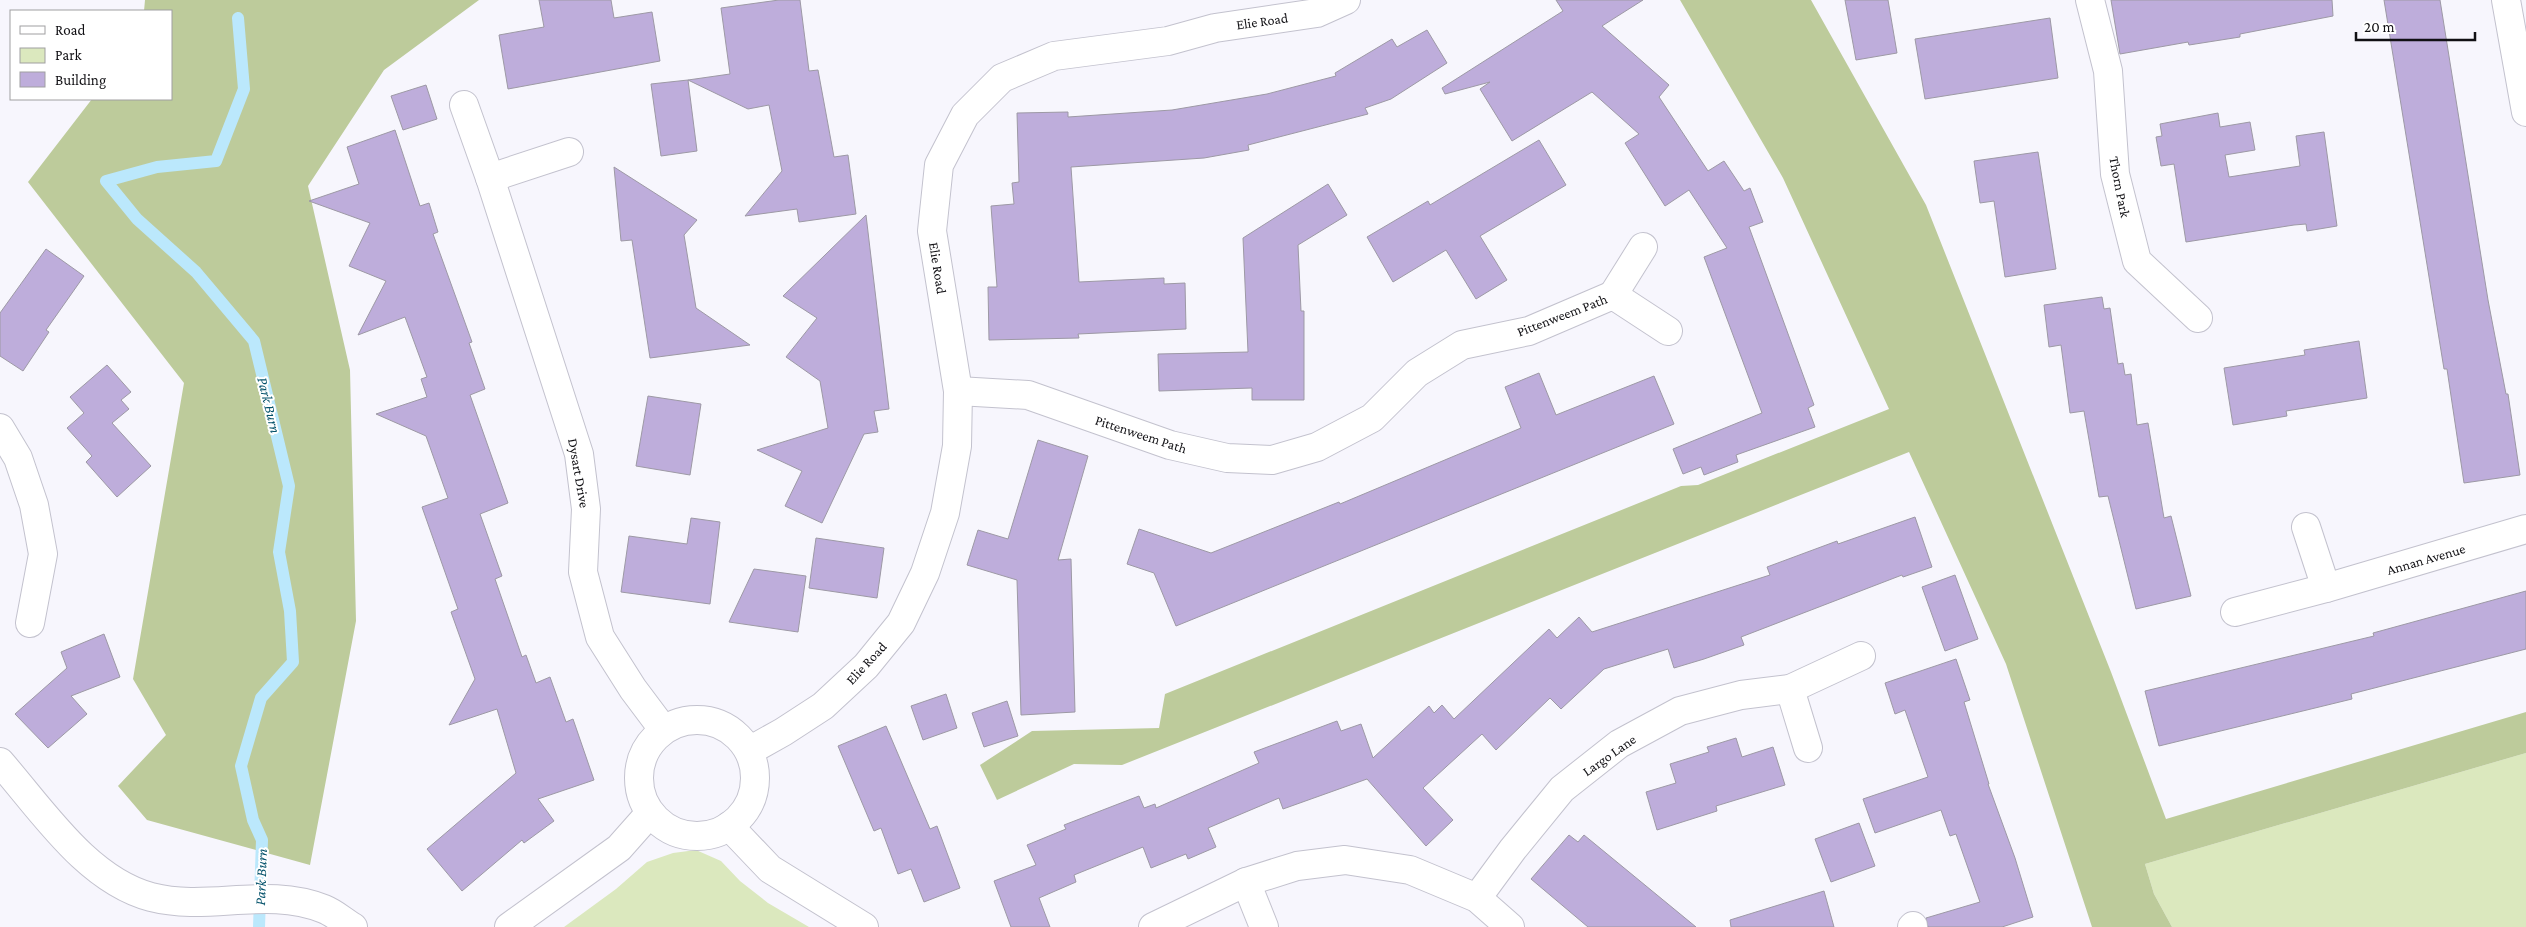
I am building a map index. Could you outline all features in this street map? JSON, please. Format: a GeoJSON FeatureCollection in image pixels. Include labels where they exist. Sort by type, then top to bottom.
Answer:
{"type":"FeatureCollection","features":[{"type":"Feature","properties":{"kind":"street","name":"Elie Road"},"geometry":{"type":"LineString","coordinates":[[749,751],[823,706],[866,666],[901,623],[925,573],[945,513],[957,446],[958,391],[932,231],[939,165],[965,115],[1002,78],[1054,56],[1168,42],[1215,28],[1317,14],[1346,0]]}},
{"type":"Feature","properties":{"kind":"street","name":"Thorn Park"},"geometry":{"type":"LineString","coordinates":[[2090,0],[2108,71],[2114,174],[2137,261],[2198,318]]}},
{"type":"Feature","properties":{"kind":"street"},"geometry":{"type":"LineString","coordinates":[[2506,0],[2526,112]]}},
{"type":"Feature","properties":{"kind":"street","name":"Dysart Drive"},"geometry":{"type":"LineString","coordinates":[[464,105],[490,178],[579,454],[586,509],[583,572],[600,637],[633,689],[663,729]]}},
{"type":"Feature","properties":{"kind":"street"},"geometry":{"type":"LineString","coordinates":[[490,178],[569,152]]}},
{"type":"Feature","properties":{"kind":"street","name":"Pittenweem Path"},"geometry":{"type":"LineString","coordinates":[[958,391],[1028,395],[1170,445],[1227,458],[1272,460],[1316,447],[1372,418],[1417,373],[1462,345],[1529,331],[1613,295],[1643,247]]}},
{"type":"Feature","properties":{"kind":"street","name":"Pittenweem Path"},"geometry":{"type":"LineString","coordinates":[[1613,295],[1668,331]]}},
{"type":"Feature","properties":{"kind":"street"},"geometry":{"type":"LineString","coordinates":[[0,428],[18,458],[28,486],[34,505],[43,554],[30,623]]}},
{"type":"Feature","properties":{"kind":"street"},"geometry":{"type":"LineString","coordinates":[[2306,527],[2326,588]]}},
{"type":"Feature","properties":{"kind":"street","name":"Annan Avenue"},"geometry":{"type":"LineString","coordinates":[[2235,612],[2326,588],[2526,529]]}},
{"type":"Feature","properties":{"kind":"street","name":"Largo Lane"},"geometry":{"type":"LineString","coordinates":[[1477,898],[1513,849],[1562,789],[1619,744],[1680,711],[1741,694],[1790,689],[1860,656]]}},
{"type":"Feature","properties":{"kind":"street"},"geometry":{"type":"LineString","coordinates":[[1790,689],[1808,748]]}},
{"type":"Feature","properties":{"kind":"street"},"geometry":{"type":"LineString","coordinates":[[702,719],[722,724],[746,744],[754,762],[756,783],[751,803],[738,820],[720,831],[701,836],[680,834],[662,825],[650,813],[641,795],[638,775],[643,755],[654,738],[663,729],[682,721],[702,719]]}},
{"type":"Feature","properties":{"kind":"street"},"geometry":{"type":"LineString","coordinates":[[0,762],[86,861],[119,883],[151,897],[209,904],[254,897],[288,899],[325,909],[352,927]]}},
{"type":"Feature","properties":{"kind":"street"},"geometry":{"type":"LineString","coordinates":[[509,927],[619,848],[650,813]]}},
{"type":"Feature","properties":{"kind":"street"},"geometry":{"type":"LineString","coordinates":[[729,826],[770,869],[864,927]]}},
{"type":"Feature","properties":{"kind":"street"},"geometry":{"type":"LineString","coordinates":[[1153,927],[1246,882],[1297,866],[1345,860],[1410,870],[1477,898],[1510,927]]}},
{"type":"Feature","properties":{"kind":"street"},"geometry":{"type":"LineString","coordinates":[[1246,882],[1264,927]]}},
{"type":"Feature","properties":{"kind":"green space"},"geometry":{"type":"Polygon","coordinates":[[[145,0],[479,0],[384,70],[308,186],[350,370],[356,621],[310,865],[147,820],[118,786],[166,735],[133,679],[184,383],[28,182],[91,100],[172,100],[172,10],[144,10],[145,0]]]}},
{"type":"Feature","properties":{"kind":"green space"},"geometry":{"type":"Polygon","coordinates":[[[1680,0],[1811,0],[1926,205],[2111,672],[2166,819],[2526,712],[2526,753],[2145,864],[2154,894],[2172,927],[2092,927],[2006,664],[1909,452],[1122,765],[1074,764],[997,800],[980,765],[1032,731],[1159,728],[1165,694],[1681,486],[1698,485],[1889,409],[1783,178],[1680,0]]]}},
{"type":"Feature","properties":{"kind":"green space"},"geometry":{"type":"Polygon","coordinates":[[[2526,753],[2526,927],[2172,927],[2154,894],[2145,864],[2526,753]]]}},
{"type":"Feature","properties":{"kind":"green space"},"geometry":{"type":"Polygon","coordinates":[[[696,850],[721,861],[740,881],[768,903],[809,927],[564,927],[616,889],[647,862],[673,853],[696,850]]]}},
{"type":"Feature","properties":{"kind":"building"},"geometry":{"type":"Polygon","coordinates":[[[539,0],[611,0],[614,18],[652,12],[660,61],[508,89],[499,35],[544,27],[539,0]]]}},
{"type":"Feature","properties":{"kind":"building"},"geometry":{"type":"Polygon","coordinates":[[[779,0],[800,0],[809,71],[818,70],[834,157],[848,155],[856,214],[799,222],[797,209],[745,216],[782,171],[769,105],[748,109],[688,80],[730,74],[721,8],[779,0]]]}},
{"type":"Feature","properties":{"kind":"building"},"geometry":{"type":"Polygon","coordinates":[[[1556,0],[1643,0],[1602,26],[1669,85],[1659,97],[1708,171],[1724,161],[1744,191],[1750,188],[1763,222],[1749,227],[1814,405],[1808,408],[1815,427],[1736,455],[1738,462],[1704,475],[1701,467],[1683,474],[1673,449],[1762,413],[1704,257],[1727,248],[1689,190],[1665,206],[1625,143],[1639,134],[1592,92],[1512,141],[1480,89],[1490,82],[1445,94],[1442,88],[1563,11],[1556,0]]]}},
{"type":"Feature","properties":{"kind":"building"},"geometry":{"type":"Polygon","coordinates":[[[1845,0],[1888,0],[1897,53],[1856,60],[1845,0]]]}},
{"type":"Feature","properties":{"kind":"building"},"geometry":{"type":"Polygon","coordinates":[[[2111,0],[2332,0],[2333,16],[2240,34],[2240,37],[2189,45],[2188,42],[2120,54],[2111,0]]]}},
{"type":"Feature","properties":{"kind":"building"},"geometry":{"type":"Polygon","coordinates":[[[2384,0],[2440,0],[2488,300],[2506,394],[2508,394],[2520,475],[2464,483],[2447,369],[2444,369],[2384,0]]]}},
{"type":"Feature","properties":{"kind":"building"},"geometry":{"type":"Polygon","coordinates":[[[2050,18],[2058,78],[1925,99],[1915,39],[2050,18]]]}},
{"type":"Feature","properties":{"kind":"building"},"geometry":{"type":"Polygon","coordinates":[[[1427,30],[1447,63],[1391,99],[1365,108],[1368,114],[1248,145],[1249,150],[1204,158],[1071,167],[1079,282],[1164,278],[1164,284],[1185,283],[1186,329],[1078,334],[1079,338],[989,340],[988,287],[997,287],[991,206],[1014,204],[1012,183],[1019,182],[1017,113],[1068,112],[1068,117],[1172,110],[1267,94],[1336,76],[1335,73],[1392,39],[1397,47],[1427,30]]]}},
{"type":"Feature","properties":{"kind":"building"},"geometry":{"type":"Polygon","coordinates":[[[688,80],[697,151],[661,156],[651,84],[688,80]]]}},
{"type":"Feature","properties":{"kind":"building"},"geometry":{"type":"Polygon","coordinates":[[[426,85],[437,119],[403,130],[391,96],[426,85]]]}},
{"type":"Feature","properties":{"kind":"building"},"geometry":{"type":"Polygon","coordinates":[[[2218,113],[2220,127],[2250,122],[2255,150],[2225,155],[2229,177],[2300,166],[2296,136],[2324,132],[2337,226],[2307,231],[2306,224],[2294,225],[2186,242],[2174,164],[2161,166],[2156,137],[2162,136],[2160,124],[2218,113]]]}},
{"type":"Feature","properties":{"kind":"building"},"geometry":{"type":"Polygon","coordinates":[[[395,130],[420,206],[429,203],[438,232],[433,234],[472,342],[469,343],[485,389],[470,395],[508,503],[480,514],[502,576],[495,579],[522,657],[526,655],[536,683],[550,677],[566,722],[573,719],[594,780],[538,799],[554,821],[524,843],[522,840],[462,891],[427,849],[516,773],[497,709],[449,725],[475,679],[451,612],[458,609],[422,507],[448,498],[426,436],[376,414],[427,397],[421,379],[427,377],[405,317],[358,335],[386,281],[349,266],[370,223],[309,201],[359,184],[347,147],[395,130]]]}},
{"type":"Feature","properties":{"kind":"building"},"geometry":{"type":"Polygon","coordinates":[[[1539,140],[1566,185],[1480,236],[1507,280],[1476,299],[1446,250],[1393,282],[1367,237],[1428,201],[1430,205],[1539,140]]]}},
{"type":"Feature","properties":{"kind":"building"},"geometry":{"type":"Polygon","coordinates":[[[2038,152],[2056,269],[2005,277],[1994,201],[1980,203],[1974,161],[2038,152]]]}},
{"type":"Feature","properties":{"kind":"building"},"geometry":{"type":"Polygon","coordinates":[[[614,167],[697,220],[684,235],[696,308],[750,345],[650,358],[632,240],[621,241],[614,167]]]}},
{"type":"Feature","properties":{"kind":"building"},"geometry":{"type":"Polygon","coordinates":[[[1328,184],[1347,215],[1298,245],[1301,311],[1304,311],[1304,400],[1252,400],[1252,388],[1159,391],[1158,354],[1248,352],[1243,238],[1328,184]]]}},
{"type":"Feature","properties":{"kind":"building"},"geometry":{"type":"Polygon","coordinates":[[[866,215],[889,409],[874,411],[878,432],[864,434],[822,523],[785,506],[802,471],[757,450],[828,428],[820,381],[786,357],[817,318],[783,296],[866,215]]]}},
{"type":"Feature","properties":{"kind":"building"},"geometry":{"type":"Polygon","coordinates":[[[46,249],[84,276],[46,330],[49,332],[23,371],[0,356],[0,313],[46,249]]]}},
{"type":"Feature","properties":{"kind":"building"},"geometry":{"type":"Polygon","coordinates":[[[2102,297],[2104,309],[2110,308],[2118,364],[2123,363],[2125,375],[2131,374],[2137,425],[2148,423],[2164,518],[2171,516],[2191,596],[2136,609],[2108,496],[2099,497],[2084,411],[2070,413],[2061,345],[2049,347],[2044,305],[2102,297]]]}},
{"type":"Feature","properties":{"kind":"building"},"geometry":{"type":"Polygon","coordinates":[[[2359,341],[2367,398],[2286,411],[2287,416],[2233,425],[2224,368],[2305,355],[2304,350],[2359,341]]]}},
{"type":"Feature","properties":{"kind":"building"},"geometry":{"type":"Polygon","coordinates":[[[107,365],[131,392],[121,400],[129,409],[112,423],[151,466],[117,497],[86,462],[92,456],[67,428],[84,413],[70,397],[107,365]]]}},
{"type":"Feature","properties":{"kind":"building"},"geometry":{"type":"Polygon","coordinates":[[[1539,373],[1556,415],[1654,376],[1674,424],[1176,626],[1154,573],[1127,564],[1139,529],[1211,553],[1339,502],[1340,504],[1521,428],[1505,387],[1539,373]]]}},
{"type":"Feature","properties":{"kind":"building"},"geometry":{"type":"Polygon","coordinates":[[[648,396],[701,404],[690,475],[636,466],[648,396]]]}},
{"type":"Feature","properties":{"kind":"building"},"geometry":{"type":"Polygon","coordinates":[[[1038,440],[1088,456],[1058,560],[1071,559],[1075,712],[1021,715],[1017,580],[967,565],[978,530],[1008,539],[1038,440]]]}},
{"type":"Feature","properties":{"kind":"building"},"geometry":{"type":"Polygon","coordinates":[[[1915,517],[1932,567],[1903,577],[1902,575],[1741,637],[1744,645],[1704,659],[1674,668],[1668,649],[1604,669],[1561,709],[1550,698],[1496,750],[1482,734],[1423,788],[1453,820],[1426,846],[1367,779],[1283,809],[1279,798],[1208,828],[1216,847],[1188,859],[1186,854],[1151,868],[1143,847],[1074,875],[1076,882],[1039,898],[1050,927],[1011,927],[994,881],[1036,865],[1027,845],[1066,829],[1064,825],[1139,796],[1144,808],[1155,804],[1156,808],[1259,763],[1254,752],[1337,721],[1341,731],[1361,724],[1373,758],[1429,706],[1434,713],[1442,705],[1454,719],[1549,629],[1557,638],[1579,617],[1592,632],[1770,575],[1767,567],[1837,541],[1838,544],[1915,517]]]}},
{"type":"Feature","properties":{"kind":"building"},"geometry":{"type":"Polygon","coordinates":[[[691,518],[720,522],[710,604],[621,592],[629,536],[687,544],[691,518]]]}},
{"type":"Feature","properties":{"kind":"building"},"geometry":{"type":"Polygon","coordinates":[[[816,538],[884,548],[877,598],[809,588],[816,538]]]}},
{"type":"Feature","properties":{"kind":"building"},"geometry":{"type":"Polygon","coordinates":[[[754,569],[806,576],[798,632],[729,622],[754,569]]]}},
{"type":"Feature","properties":{"kind":"building"},"geometry":{"type":"Polygon","coordinates":[[[1955,575],[1978,639],[1945,651],[1922,587],[1955,575]]]}},
{"type":"Feature","properties":{"kind":"building"},"geometry":{"type":"Polygon","coordinates":[[[2526,591],[2526,649],[2351,694],[2352,699],[2159,746],[2145,691],[2374,636],[2373,633],[2526,591]]]}},
{"type":"Feature","properties":{"kind":"building"},"geometry":{"type":"Polygon","coordinates":[[[104,634],[120,677],[71,696],[87,714],[48,748],[15,714],[67,668],[61,652],[104,634]]]}},
{"type":"Feature","properties":{"kind":"building"},"geometry":{"type":"Polygon","coordinates":[[[1956,659],[1970,700],[1964,702],[1988,784],[2015,858],[2033,917],[2002,927],[1928,927],[1926,918],[1980,902],[1956,834],[1950,836],[1941,810],[1875,833],[1863,799],[1928,777],[1905,710],[1895,714],[1885,683],[1956,659]]]}},
{"type":"Feature","properties":{"kind":"building"},"geometry":{"type":"Polygon","coordinates":[[[946,694],[957,728],[923,740],[911,706],[946,694]]]}},
{"type":"Feature","properties":{"kind":"building"},"geometry":{"type":"Polygon","coordinates":[[[1007,701],[1018,736],[984,747],[972,713],[1007,701]]]}},
{"type":"Feature","properties":{"kind":"building"},"geometry":{"type":"Polygon","coordinates":[[[886,726],[930,829],[937,826],[960,888],[924,902],[911,869],[898,874],[881,828],[874,831],[838,746],[886,726]]]}},
{"type":"Feature","properties":{"kind":"building"},"geometry":{"type":"Polygon","coordinates":[[[1736,738],[1742,757],[1773,747],[1785,785],[1716,806],[1717,811],[1657,830],[1646,792],[1676,783],[1670,764],[1709,752],[1707,747],[1736,738]]]}},
{"type":"Feature","properties":{"kind":"building"},"geometry":{"type":"Polygon","coordinates":[[[1859,823],[1875,866],[1831,882],[1815,839],[1859,823]]]}},
{"type":"Feature","properties":{"kind":"building"},"geometry":{"type":"Polygon","coordinates":[[[1569,835],[1578,842],[1584,835],[1696,927],[1588,927],[1531,879],[1569,835]]]}},
{"type":"Feature","properties":{"kind":"building"},"geometry":{"type":"Polygon","coordinates":[[[1824,891],[1834,927],[1731,927],[1730,920],[1824,891]]]}},
{"type":"Feature","properties":{"kind":"waterway","name":"Park Burn"},"geometry":{"type":"LineString","coordinates":[[238,18],[244,89],[216,161],[157,167],[106,181],[137,219],[196,272],[254,341],[289,486],[279,552],[290,611],[293,662],[261,698],[241,766],[253,820],[262,840],[259,927]]}}]}
